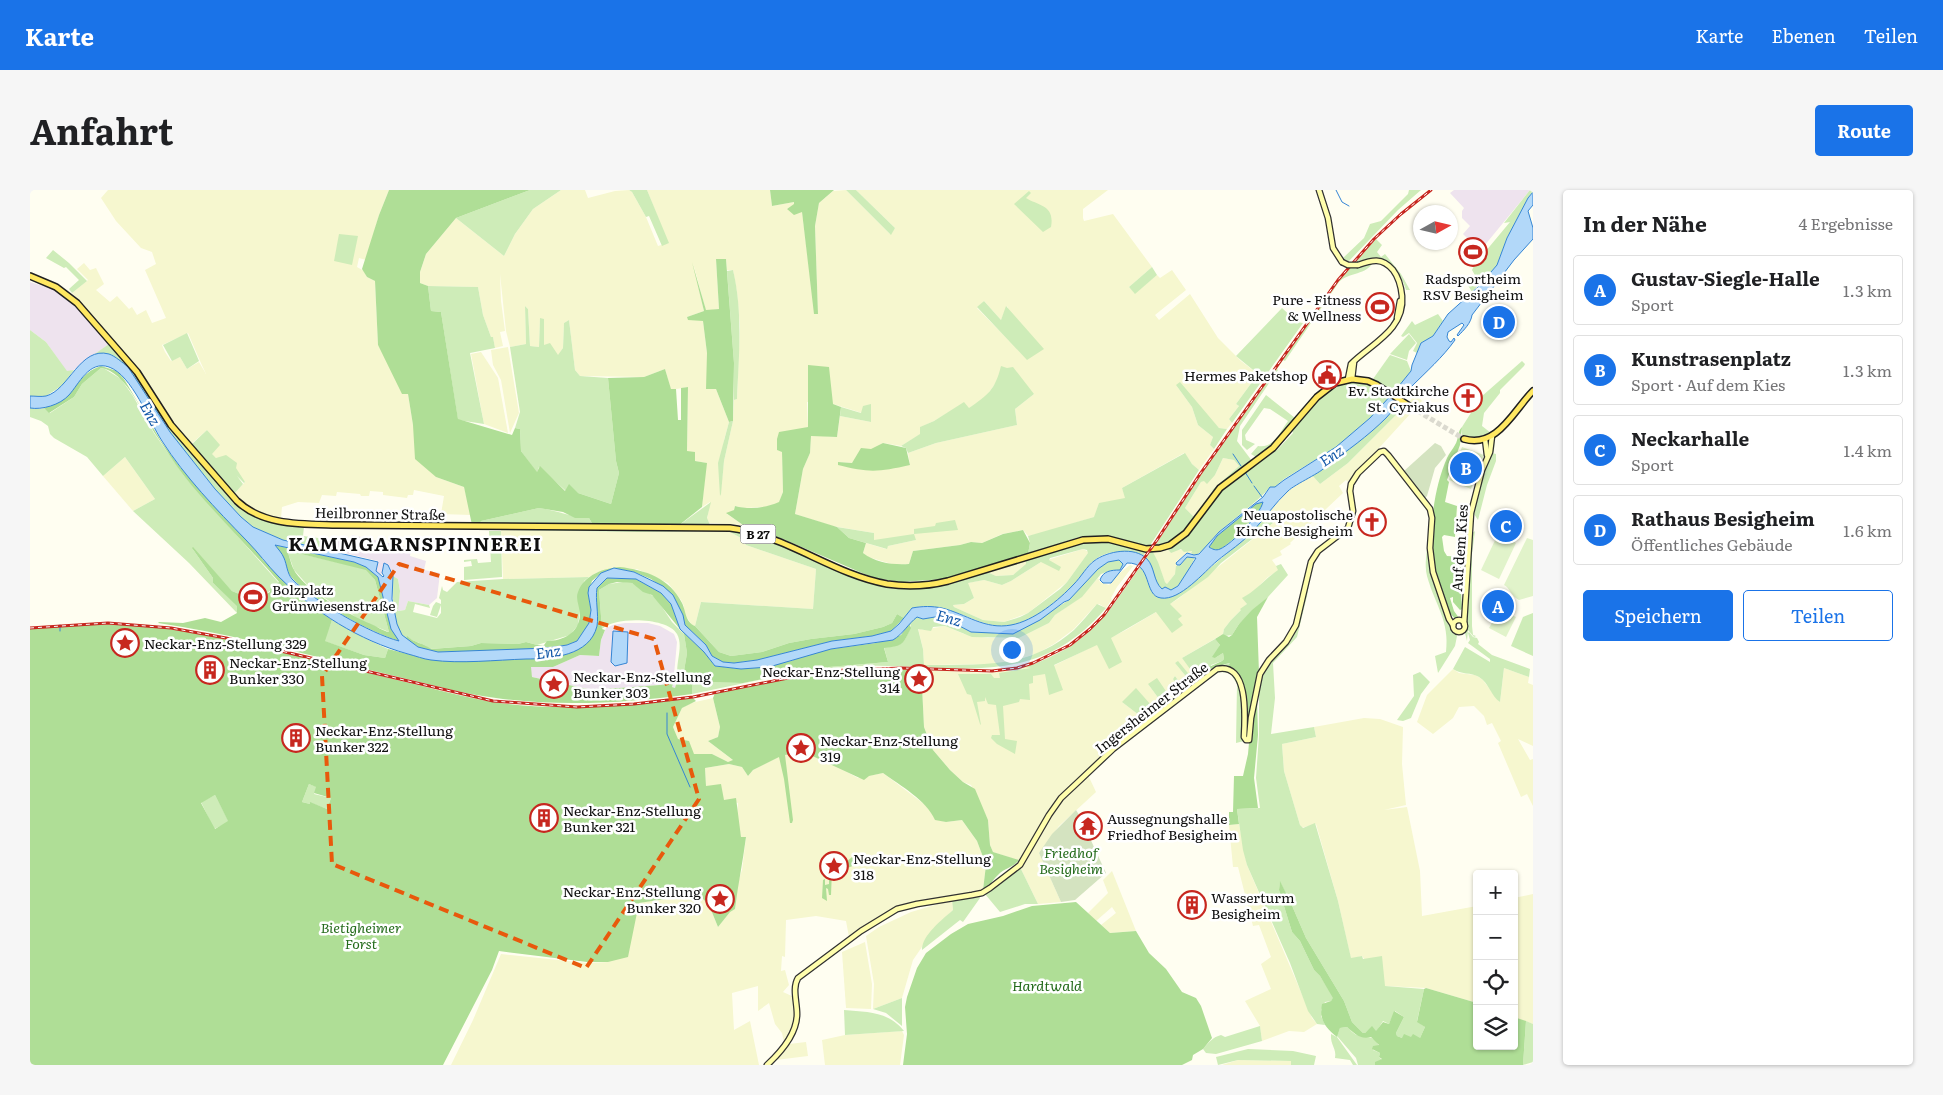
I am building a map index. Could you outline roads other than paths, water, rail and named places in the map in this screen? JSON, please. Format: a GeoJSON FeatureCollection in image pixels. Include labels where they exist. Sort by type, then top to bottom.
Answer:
{"type":"FeatureCollection","features":[{"type":"Feature","properties":{"kind":"main road"},"geometry":{"type":"LineString","coordinates":[[1319,190],[1328,218],[1333,248],[1342,262],[1348,265],[1358,265],[1370,260],[1377,260],[1388,266],[1397,276],[1402,298],[1394,327],[1387,335],[1354,361],[1349,369],[1350,379]]}},
{"type":"Feature","properties":{"kind":"main road","name":"Heilbronner Straße"},"geometry":{"type":"LineString","coordinates":[[30,276],[56,287],[77,303],[137,372],[171,425],[237,501],[254,514],[278,521],[335,525],[730,528],[748,531],[776,540],[871,580],[892,584],[924,585],[955,580],[1083,540],[1108,539],[1146,549],[1170,545],[1186,533],[1220,488],[1276,445],[1324,389],[1334,383],[1350,379]]}},
{"type":"Feature","properties":{"kind":"main road"},"geometry":{"type":"LineString","coordinates":[[1350,379],[1354,361]]}},
{"type":"Feature","properties":{"kind":"main road"},"geometry":{"type":"LineString","coordinates":[[1353,368],[1355,375],[1364,380]]}},
{"type":"Feature","properties":{"kind":"main road","name":"B 27"},"geometry":{"type":"LineString","coordinates":[[1350,379],[1364,380],[1377,385],[1411,407]]}},
{"type":"Feature","properties":{"kind":"main road"},"geometry":{"type":"LineString","coordinates":[[1474,441],[1485,439],[1497,433],[1533,391]]}},
{"type":"Feature","properties":{"kind":"main road","name":"Auf dem Kies"},"geometry":{"type":"LineString","coordinates":[[1487,455],[1490,452],[1492,436]]}},
{"type":"Feature","properties":{"kind":"main road"},"geometry":{"type":"LineString","coordinates":[[1464,439],[1482,444],[1486,448]]}},
{"type":"Feature","properties":{"kind":"main road","name":"Auf dem Kies"},"geometry":{"type":"LineString","coordinates":[[1485,439],[1487,455]]}},
{"type":"Feature","properties":{"kind":"main road","name":"Auf dem Kies"},"geometry":{"type":"LineString","coordinates":[[1458,623],[1465,614],[1471,513],[1489,446],[1485,439]]}},
{"type":"Feature","properties":{"kind":"main road","name":"Ingersheimer Straße"},"geometry":{"type":"LineString","coordinates":[[767,1065],[788,1040],[796,1024],[795,987],[797,979],[834,950],[897,909],[982,893],[1020,865],[1049,814],[1061,798],[1113,749],[1215,670],[1221,668],[1230,669],[1239,677],[1244,710],[1244,737],[1246,740],[1249,739],[1251,718],[1260,674],[1269,660],[1286,642],[1298,621],[1309,567],[1318,552],[1348,528],[1353,511],[1350,491],[1352,482],[1368,462],[1383,451],[1398,466],[1429,507],[1432,516],[1430,538],[1433,572],[1450,618],[1458,623]]}},
{"type":"Feature","properties":{"kind":"water","name":"Enz"},"geometry":{"type":"Polygon","coordinates":[[[1533,192],[1533,205],[1528,211],[1533,228],[1533,239],[1514,260],[1472,315],[1469,324],[1463,331],[1457,335],[1464,325],[1462,323],[1448,332],[1447,337],[1449,341],[1451,342],[1454,338],[1455,340],[1445,352],[1410,388],[1379,425],[1324,469],[1288,491],[1249,535],[1184,591],[1168,598],[1155,596],[1141,568],[1135,564],[1127,563],[1111,583],[1103,583],[1100,580],[1105,573],[1120,570],[1123,564],[1119,560],[1108,562],[1098,569],[1069,600],[1040,620],[1013,634],[971,632],[950,621],[935,617],[923,619],[917,617],[893,640],[831,649],[769,667],[741,669],[715,666],[704,652],[680,629],[671,604],[661,593],[636,579],[607,578],[597,588],[597,626],[593,636],[578,650],[568,654],[536,659],[466,662],[425,659],[390,648],[355,633],[308,602],[279,577],[223,517],[181,467],[162,441],[132,389],[117,372],[109,367],[96,367],[85,374],[69,395],[61,402],[45,407],[30,408],[30,396],[46,396],[54,392],[90,356],[99,353],[114,356],[128,367],[170,432],[215,489],[241,517],[253,527],[283,540],[378,562],[376,571],[383,577],[384,563],[388,565],[393,576],[392,599],[397,624],[402,635],[418,647],[438,652],[548,648],[567,645],[577,641],[589,623],[591,610],[588,593],[589,587],[601,573],[614,568],[634,572],[663,586],[673,595],[683,615],[685,625],[706,645],[712,656],[723,662],[734,663],[757,660],[832,641],[872,636],[891,631],[912,608],[916,607],[942,608],[984,623],[1002,626],[1011,625],[1028,619],[1054,603],[1077,581],[1091,563],[1106,555],[1121,551],[1135,552],[1147,559],[1162,589],[1165,587],[1171,590],[1178,586],[1196,558],[1187,557],[1180,565],[1177,565],[1176,563],[1187,553],[1199,554],[1219,532],[1263,497],[1270,487],[1275,487],[1336,447],[1370,418],[1394,392],[1411,371],[1421,343],[1433,336],[1448,314],[1478,287],[1497,265],[1507,238],[1533,192]],[[1263,502],[1256,504],[1217,536],[1209,547],[1219,550],[1231,541],[1257,514],[1263,502]],[[275,545],[283,556],[290,577],[313,597],[358,624],[399,641],[391,629],[378,577],[366,567],[354,562],[275,545]]]}},
{"type":"Feature","properties":{"kind":"water"},"geometry":{"type":"Polygon","coordinates":[[[613,631],[628,632],[627,663],[615,666],[611,662],[613,631]]]}},
{"type":"Feature","properties":{"kind":"waterway"},"geometry":{"type":"LineString","coordinates":[[1336,190],[1342,202],[1349,206]]}},
{"type":"Feature","properties":{"kind":"waterway"},"geometry":{"type":"LineString","coordinates":[[1233,454],[1241,466]]}},
{"type":"Feature","properties":{"kind":"waterway"},"geometry":{"type":"LineString","coordinates":[[1245,472],[1252,483]]}},
{"type":"Feature","properties":{"kind":"waterway"},"geometry":{"type":"LineString","coordinates":[[1254,486],[1262,497]]}},
{"type":"Feature","properties":{"kind":"waterway"},"geometry":{"type":"LineString","coordinates":[[60,625],[60,631]]}},
{"type":"Feature","properties":{"kind":"waterway"},"geometry":{"type":"LineString","coordinates":[[667,713],[667,734],[690,787]]}},
{"type":"Feature","properties":{"kind":"tunnel"},"geometry":{"type":"LineString","coordinates":[[1411,407],[1464,439]]}},
{"type":"Feature","properties":{"kind":"railway"},"geometry":{"type":"LineString","coordinates":[[30,628],[108,623],[171,628],[226,638],[493,701],[577,707],[634,704],[693,697],[823,671],[902,668],[992,671],[1017,668],[1033,663],[1070,645],[1104,615],[1157,540],[1200,474],[1338,280],[1374,239],[1431,190]]}},
{"type":"Feature","properties":{"kind":"place","name":"Radsportheim RSV Besigheim"},"geometry":{"type":"Point","coordinates":[1473,252]}},
{"type":"Feature","properties":{"kind":"place","name":"Pure - Fitness & Wellness"},"geometry":{"type":"Point","coordinates":[1380,307]}},
{"type":"Feature","properties":{"kind":"place","name":"Rathaus Besigheim"},"geometry":{"type":"Point","coordinates":[1499,322]}},
{"type":"Feature","properties":{"kind":"place","name":"Hermes Paketshop"},"geometry":{"type":"Point","coordinates":[1327,375]}},
{"type":"Feature","properties":{"kind":"place","name":"Ev. Stadtkirche St. Cyriakus"},"geometry":{"type":"Point","coordinates":[1468,398]}},
{"type":"Feature","properties":{"kind":"place","name":"Kunstrasenplatz"},"geometry":{"type":"Point","coordinates":[1466,468]}},
{"type":"Feature","properties":{"kind":"place","name":"Neuapostolische Kirche Besigheim"},"geometry":{"type":"Point","coordinates":[1372,522]}},
{"type":"Feature","properties":{"kind":"place","name":"Neckarhalle"},"geometry":{"type":"Point","coordinates":[1506,526]}},
{"type":"Feature","properties":{"kind":"place","name":"Bolzplatz Grünwiesenstraße"},"geometry":{"type":"Point","coordinates":[253,597]}},
{"type":"Feature","properties":{"kind":"place","name":"Gustav-Siegle-Halle"},"geometry":{"type":"Point","coordinates":[1498,606]}},
{"type":"Feature","properties":{"kind":"place","name":"Neckar-Enz-Stellung 329"},"geometry":{"type":"Point","coordinates":[125,643]}},
{"type":"Feature","properties":{"kind":"place","name":"Neckar-Enz-Stellung Bunker 330"},"geometry":{"type":"Point","coordinates":[210,670]}},
{"type":"Feature","properties":{"kind":"place","name":"Neckar-Enz-Stellung 314"},"geometry":{"type":"Point","coordinates":[919,679]}},
{"type":"Feature","properties":{"kind":"place","name":"Neckar-Enz-Stellung Bunker 303"},"geometry":{"type":"Point","coordinates":[554,684]}},
{"type":"Feature","properties":{"kind":"place","name":"Neckar-Enz-Stellung Bunker 322"},"geometry":{"type":"Point","coordinates":[296,738]}},
{"type":"Feature","properties":{"kind":"place","name":"Neckar-Enz-Stellung 319"},"geometry":{"type":"Point","coordinates":[801,748]}},
{"type":"Feature","properties":{"kind":"place","name":"Neckar-Enz-Stellung Bunker 321"},"geometry":{"type":"Point","coordinates":[544,818]}},
{"type":"Feature","properties":{"kind":"place","name":"Aussegnungshalle Friedhof Besigheim"},"geometry":{"type":"Point","coordinates":[1088,826]}},
{"type":"Feature","properties":{"kind":"place","name":"Neckar-Enz-Stellung 318"},"geometry":{"type":"Point","coordinates":[834,866]}},
{"type":"Feature","properties":{"kind":"place","name":"Neckar-Enz-Stellung Bunker 320"},"geometry":{"type":"Point","coordinates":[720,899]}},
{"type":"Feature","properties":{"kind":"place","name":"Wasserturm Besigheim"},"geometry":{"type":"Point","coordinates":[1192,905]}},
{"type":"Feature","properties":{"kind":"district","name":"KAMMGARNSPINNEREI"},"geometry":{"type":"Point","coordinates":[415,543]}},
{"type":"Feature","properties":{"kind":"park label","name":"Friedhof Besigheim"},"geometry":{"type":"Point","coordinates":[1071,860]}},
{"type":"Feature","properties":{"kind":"park label","name":"Bietigheimer Forst"},"geometry":{"type":"Point","coordinates":[361,936]}},
{"type":"Feature","properties":{"kind":"park label","name":"Hardtwald"},"geometry":{"type":"Point","coordinates":[1047,985]}}]}
